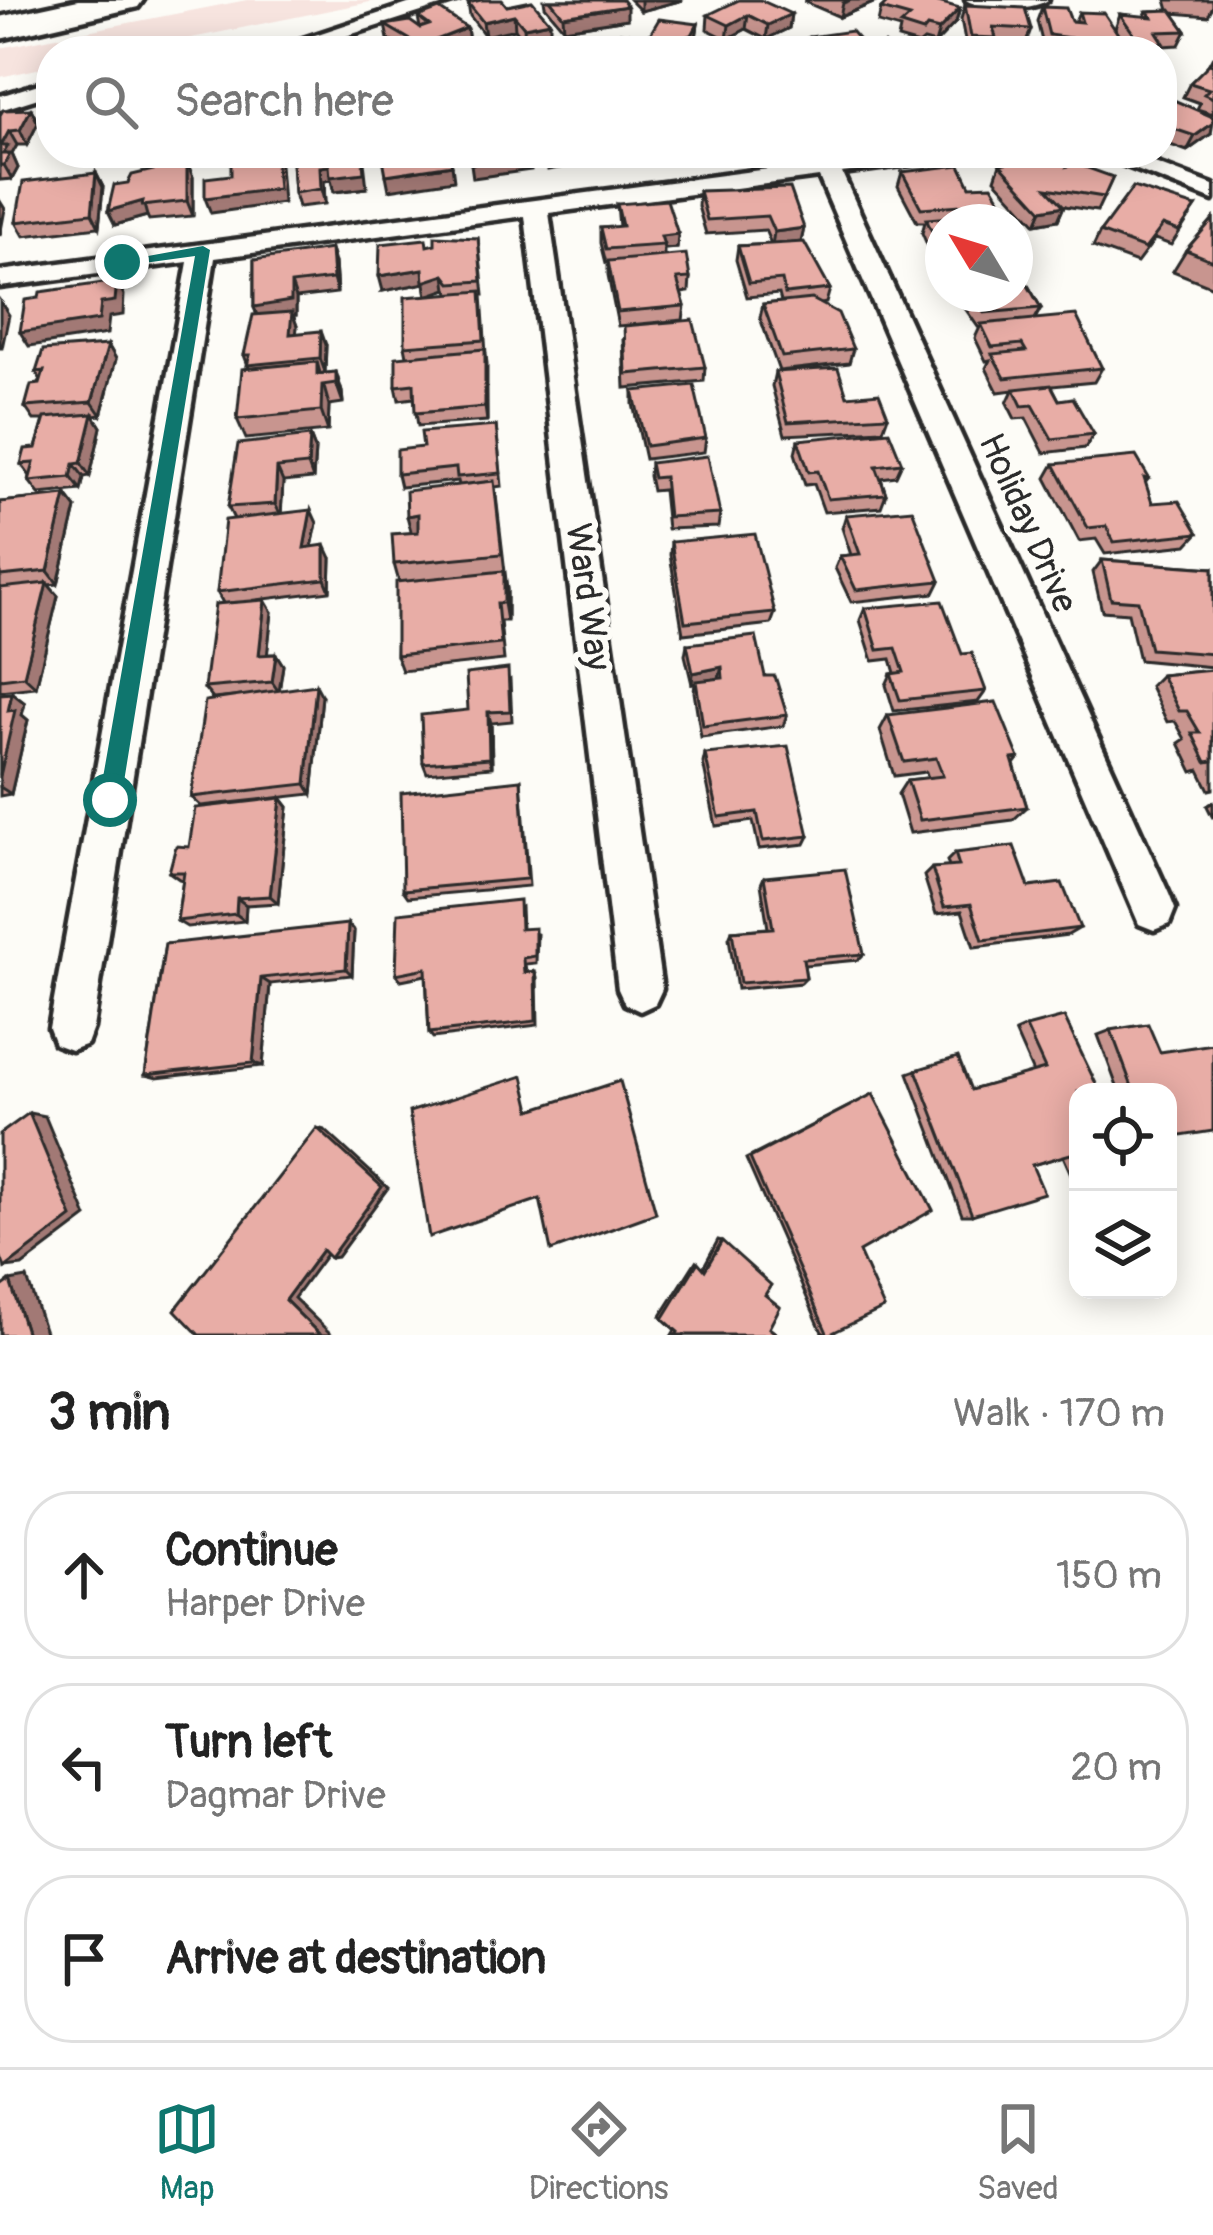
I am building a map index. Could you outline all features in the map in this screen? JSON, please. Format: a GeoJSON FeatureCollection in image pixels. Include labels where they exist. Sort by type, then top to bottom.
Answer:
{"type":"FeatureCollection","features":[{"type":"Feature","properties":{"kind":"highway"},"geometry":{"type":"LineString","coordinates":[[0,2],[15,0]]}},
{"type":"Feature","properties":{"kind":"highway"},"geometry":{"type":"LineString","coordinates":[[0,28],[127,0]]}},
{"type":"Feature","properties":{"kind":"street"},"geometry":{"type":"LineString","coordinates":[[322,36],[396,11],[449,0]]}},
{"type":"Feature","properties":{"kind":"street"},"geometry":{"type":"LineString","coordinates":[[976,0],[1038,0]]}},
{"type":"Feature","properties":{"kind":"street"},"geometry":{"type":"LineString","coordinates":[[0,103],[36,92]]}},
{"type":"Feature","properties":{"kind":"street"},"geometry":{"type":"LineString","coordinates":[[0,279],[780,168]]}},
{"type":"Feature","properties":{"kind":"street","name":"Holiday Drive"},"geometry":{"type":"LineString","coordinates":[[828,168],[1154,909]]}},
{"type":"Feature","properties":{"kind":"street"},"geometry":{"type":"LineString","coordinates":[[1146,168],[1213,193]]}},
{"type":"Feature","properties":{"kind":"street","name":"Ward Way"},"geometry":{"type":"LineString","coordinates":[[536,206],[640,989]]}},
{"type":"Feature","properties":{"kind":"street"},"geometry":{"type":"LineString","coordinates":[[71,1028],[203,250]]}},
{"type":"Feature","properties":{"kind":"shaded area"},"geometry":{"type":"Polygon","coordinates":[[[247,0],[380,0],[201,36],[62,36],[247,0]]]}},
{"type":"Feature","properties":{"kind":"shaded area"},"geometry":{"type":"Polygon","coordinates":[[[36,41],[36,69],[0,77],[0,48],[36,41]]]}},
{"type":"Feature","properties":{"kind":"building"},"geometry":{"type":"Polygon","coordinates":[[[502,0],[507,6],[532,1],[550,22],[524,27],[514,15],[483,22],[468,3],[502,0]]]}},
{"type":"Feature","properties":{"kind":"building"},"geometry":{"type":"Polygon","coordinates":[[[550,0],[622,0],[627,6],[563,16],[550,0]]]}},
{"type":"Feature","properties":{"kind":"building"},"geometry":{"type":"Polygon","coordinates":[[[739,0],[760,0],[791,14],[768,25],[748,15],[729,25],[708,15],[739,0]]]}},
{"type":"Feature","properties":{"kind":"building"},"geometry":{"type":"Polygon","coordinates":[[[890,0],[931,0],[960,8],[939,30],[927,27],[923,32],[901,25],[910,17],[881,9],[890,0]]]}},
{"type":"Feature","properties":{"kind":"building"},"geometry":{"type":"Polygon","coordinates":[[[965,5],[1025,8],[1031,29],[993,27],[995,36],[971,36],[965,5]]]}},
{"type":"Feature","properties":{"kind":"building"},"geometry":{"type":"Polygon","coordinates":[[[1042,7],[1066,8],[1071,21],[1082,22],[1079,12],[1104,13],[1119,36],[1056,36],[1049,35],[1042,7]]]}},
{"type":"Feature","properties":{"kind":"building"},"geometry":{"type":"Polygon","coordinates":[[[439,9],[467,28],[447,36],[404,36],[385,25],[410,21],[420,28],[429,25],[418,17],[439,9]]]}},
{"type":"Feature","properties":{"kind":"building"},"geometry":{"type":"Polygon","coordinates":[[[1171,10],[1186,31],[1135,36],[1120,14],[1152,17],[1147,11],[1171,10]]]}},
{"type":"Feature","properties":{"kind":"building"},"geometry":{"type":"Polygon","coordinates":[[[659,19],[698,24],[688,36],[649,36],[659,19]]]}},
{"type":"Feature","properties":{"kind":"building"},"geometry":{"type":"Polygon","coordinates":[[[851,31],[855,36],[816,36],[851,31]]]}},
{"type":"Feature","properties":{"kind":"building"},"geometry":{"type":"Polygon","coordinates":[[[1213,65],[1213,98],[1204,94],[1209,89],[1190,83],[1213,65]]]}},
{"type":"Feature","properties":{"kind":"building"},"geometry":{"type":"Polygon","coordinates":[[[1177,101],[1213,117],[1213,123],[1195,136],[1177,130],[1177,101]]]}},
{"type":"Feature","properties":{"kind":"building"},"geometry":{"type":"Polygon","coordinates":[[[31,109],[20,130],[9,131],[1,146],[8,146],[3,154],[10,154],[0,165],[0,115],[3,110],[31,109]]]}},
{"type":"Feature","properties":{"kind":"building"},"geometry":{"type":"Polygon","coordinates":[[[187,168],[187,201],[142,206],[143,201],[108,211],[114,185],[128,183],[132,175],[187,168]]]}},
{"type":"Feature","properties":{"kind":"building"},"geometry":{"type":"Polygon","coordinates":[[[231,168],[276,168],[278,189],[205,198],[205,178],[231,175],[231,168]]]}},
{"type":"Feature","properties":{"kind":"building"},"geometry":{"type":"Polygon","coordinates":[[[292,168],[320,168],[321,189],[294,193],[292,168]]]}},
{"type":"Feature","properties":{"kind":"building"},"geometry":{"type":"Polygon","coordinates":[[[329,168],[364,168],[364,173],[330,177],[329,168]]]}},
{"type":"Feature","properties":{"kind":"building"},"geometry":{"type":"Polygon","coordinates":[[[385,168],[432,168],[386,175],[385,168]]]}},
{"type":"Feature","properties":{"kind":"building"},"geometry":{"type":"Polygon","coordinates":[[[961,168],[970,186],[992,185],[1002,202],[925,204],[921,208],[902,172],[961,168]]]}},
{"type":"Feature","properties":{"kind":"building"},"geometry":{"type":"Polygon","coordinates":[[[1004,168],[1088,168],[1113,177],[1104,197],[1047,188],[1064,206],[1042,210],[1004,168]]]}},
{"type":"Feature","properties":{"kind":"building"},"geometry":{"type":"Polygon","coordinates":[[[96,173],[92,213],[16,222],[23,182],[96,173]]]}},
{"type":"Feature","properties":{"kind":"building"},"geometry":{"type":"Polygon","coordinates":[[[1133,187],[1196,207],[1179,231],[1163,225],[1145,249],[1100,232],[1133,187]]]}},
{"type":"Feature","properties":{"kind":"building"},"geometry":{"type":"Polygon","coordinates":[[[790,188],[804,228],[774,232],[767,216],[707,220],[699,191],[790,188]]]}},
{"type":"Feature","properties":{"kind":"building"},"geometry":{"type":"Polygon","coordinates":[[[667,200],[678,234],[661,236],[664,245],[606,249],[601,228],[622,226],[617,204],[667,200]]]}},
{"type":"Feature","properties":{"kind":"building"},"geometry":{"type":"Polygon","coordinates":[[[1213,219],[1213,261],[1186,250],[1213,219]]]}},
{"type":"Feature","properties":{"kind":"building"},"geometry":{"type":"Polygon","coordinates":[[[435,236],[478,238],[482,281],[451,283],[445,275],[424,282],[423,269],[379,276],[380,244],[426,239],[427,246],[435,244],[435,236]]]}},
{"type":"Feature","properties":{"kind":"building"},"geometry":{"type":"Polygon","coordinates":[[[804,242],[830,289],[785,294],[782,280],[749,283],[738,246],[804,242]]]}},
{"type":"Feature","properties":{"kind":"building"},"geometry":{"type":"Polygon","coordinates":[[[331,249],[333,279],[291,284],[291,301],[254,307],[254,260],[331,249]]]}},
{"type":"Feature","properties":{"kind":"building"},"geometry":{"type":"Polygon","coordinates":[[[686,254],[690,278],[677,279],[685,306],[618,312],[608,261],[686,254]]]}},
{"type":"Feature","properties":{"kind":"building"},"geometry":{"type":"Polygon","coordinates":[[[117,281],[115,301],[101,303],[99,320],[20,332],[25,300],[39,298],[40,292],[117,281]]]}},
{"type":"Feature","properties":{"kind":"building"},"geometry":{"type":"Polygon","coordinates":[[[481,291],[484,340],[405,346],[405,297],[481,291]]]}},
{"type":"Feature","properties":{"kind":"building"},"geometry":{"type":"Polygon","coordinates":[[[812,299],[838,313],[853,349],[782,357],[763,304],[812,299]]]}},
{"type":"Feature","properties":{"kind":"building"},"geometry":{"type":"Polygon","coordinates":[[[292,312],[290,334],[321,331],[320,358],[247,365],[250,355],[244,355],[253,315],[292,312]]]}},
{"type":"Feature","properties":{"kind":"building"},"geometry":{"type":"Polygon","coordinates":[[[1076,315],[1102,368],[1005,378],[992,354],[1026,351],[1022,344],[992,347],[981,324],[1076,315]]]}},
{"type":"Feature","properties":{"kind":"building"},"geometry":{"type":"Polygon","coordinates":[[[693,320],[705,367],[626,374],[624,326],[693,320]]]}},
{"type":"Feature","properties":{"kind":"building"},"geometry":{"type":"Polygon","coordinates":[[[108,345],[92,402],[25,407],[31,385],[40,384],[44,371],[36,372],[43,350],[108,345]]]}},
{"type":"Feature","properties":{"kind":"building"},"geometry":{"type":"Polygon","coordinates":[[[485,349],[485,407],[415,413],[414,384],[396,386],[396,357],[485,349]]]}},
{"type":"Feature","properties":{"kind":"building"},"geometry":{"type":"Polygon","coordinates":[[[317,362],[317,374],[336,372],[336,383],[322,385],[321,411],[237,419],[242,369],[317,362]]]}},
{"type":"Feature","properties":{"kind":"building"},"geometry":{"type":"Polygon","coordinates":[[[838,368],[847,396],[879,393],[888,416],[788,422],[775,372],[838,368]]]}},
{"type":"Feature","properties":{"kind":"building"},"geometry":{"type":"Polygon","coordinates":[[[694,385],[706,438],[646,446],[633,391],[694,385]]]}},
{"type":"Feature","properties":{"kind":"building"},"geometry":{"type":"Polygon","coordinates":[[[1051,385],[1059,400],[1073,398],[1094,434],[1052,439],[1033,405],[1022,406],[1014,389],[1051,385]]]}},
{"type":"Feature","properties":{"kind":"building"},"geometry":{"type":"Polygon","coordinates":[[[93,414],[81,463],[74,464],[71,477],[29,481],[34,463],[21,464],[25,449],[36,448],[45,418],[93,414]]]}},
{"type":"Feature","properties":{"kind":"building"},"geometry":{"type":"Polygon","coordinates":[[[496,426],[501,473],[457,477],[456,468],[397,474],[397,450],[423,447],[421,432],[496,426]]]}},
{"type":"Feature","properties":{"kind":"building"},"geometry":{"type":"Polygon","coordinates":[[[889,431],[902,463],[876,466],[886,494],[828,499],[818,471],[809,472],[798,440],[889,431]]]}},
{"type":"Feature","properties":{"kind":"building"},"geometry":{"type":"Polygon","coordinates":[[[310,436],[308,465],[277,468],[275,504],[228,507],[238,444],[310,436]]]}},
{"type":"Feature","properties":{"kind":"building"},"geometry":{"type":"Polygon","coordinates":[[[708,456],[720,514],[668,517],[664,477],[653,478],[650,463],[708,456]]]}},
{"type":"Feature","properties":{"kind":"building"},"geometry":{"type":"Polygon","coordinates":[[[1136,456],[1149,478],[1144,478],[1152,503],[1179,501],[1198,533],[1114,542],[1106,526],[1088,528],[1054,464],[1136,456]]]}},
{"type":"Feature","properties":{"kind":"building"},"geometry":{"type":"Polygon","coordinates":[[[494,481],[502,554],[394,564],[392,534],[418,532],[418,514],[407,516],[406,491],[494,481]]]}},
{"type":"Feature","properties":{"kind":"building"},"geometry":{"type":"Polygon","coordinates":[[[66,495],[48,571],[0,576],[0,502],[66,495]]]}},
{"type":"Feature","properties":{"kind":"building"},"geometry":{"type":"Polygon","coordinates":[[[912,509],[940,581],[856,590],[840,556],[860,554],[846,515],[912,509]]]}},
{"type":"Feature","properties":{"kind":"building"},"geometry":{"type":"Polygon","coordinates":[[[311,510],[304,548],[325,545],[325,579],[217,592],[225,520],[311,510]]]}},
{"type":"Feature","properties":{"kind":"building"},"geometry":{"type":"Polygon","coordinates":[[[755,534],[775,613],[685,622],[671,542],[755,534]]]}},
{"type":"Feature","properties":{"kind":"building"},"geometry":{"type":"Polygon","coordinates":[[[1102,560],[1213,568],[1213,654],[1150,649],[1138,601],[1111,599],[1102,560]]]}},
{"type":"Feature","properties":{"kind":"building"},"geometry":{"type":"Polygon","coordinates":[[[504,571],[504,603],[497,603],[501,644],[396,655],[396,582],[504,571]]]}},
{"type":"Feature","properties":{"kind":"building"},"geometry":{"type":"Polygon","coordinates":[[[47,583],[24,676],[0,679],[0,588],[47,583]]]}},
{"type":"Feature","properties":{"kind":"building"},"geometry":{"type":"Polygon","coordinates":[[[265,600],[259,655],[276,654],[272,682],[204,688],[215,604],[265,600]]]}},
{"type":"Feature","properties":{"kind":"building"},"geometry":{"type":"Polygon","coordinates":[[[942,601],[962,654],[972,653],[986,691],[900,700],[891,674],[904,672],[896,648],[878,650],[865,608],[942,601]]]}},
{"type":"Feature","properties":{"kind":"building"},"geometry":{"type":"Polygon","coordinates":[[[756,636],[765,676],[775,676],[787,715],[703,726],[696,681],[723,678],[722,667],[693,673],[687,644],[756,636]]]}},
{"type":"Feature","properties":{"kind":"building"},"geometry":{"type":"Polygon","coordinates":[[[508,669],[510,711],[488,712],[489,758],[423,763],[421,715],[468,710],[466,674],[508,669]]]}},
{"type":"Feature","properties":{"kind":"building"},"geometry":{"type":"Polygon","coordinates":[[[1213,670],[1213,761],[1206,762],[1192,733],[1200,733],[1187,711],[1179,711],[1161,675],[1213,670]]]}},
{"type":"Feature","properties":{"kind":"building"},"geometry":{"type":"Polygon","coordinates":[[[316,685],[306,784],[191,797],[205,701],[316,685]]]}},
{"type":"Feature","properties":{"kind":"building"},"geometry":{"type":"Polygon","coordinates":[[[12,693],[8,711],[15,710],[0,776],[0,694],[12,693]]]}},
{"type":"Feature","properties":{"kind":"building"},"geometry":{"type":"Polygon","coordinates":[[[996,702],[1019,758],[1012,759],[1027,807],[920,820],[907,780],[943,776],[936,758],[904,762],[888,715],[996,702]]]}},
{"type":"Feature","properties":{"kind":"building"},"geometry":{"type":"Polygon","coordinates":[[[788,746],[809,836],[763,841],[757,812],[719,817],[705,754],[788,746]]]}},
{"type":"Feature","properties":{"kind":"building"},"geometry":{"type":"Polygon","coordinates":[[[521,780],[527,879],[403,890],[401,793],[521,780]]]}},
{"type":"Feature","properties":{"kind":"building"},"geometry":{"type":"Polygon","coordinates":[[[281,798],[270,896],[237,898],[236,914],[177,921],[184,872],[169,872],[176,846],[189,847],[195,808],[281,798]]]}},
{"type":"Feature","properties":{"kind":"building"},"geometry":{"type":"Polygon","coordinates":[[[1014,846],[1029,887],[1062,883],[1080,928],[983,940],[971,904],[944,907],[932,868],[959,866],[955,853],[1014,846]]]}},
{"type":"Feature","properties":{"kind":"building"},"geometry":{"type":"Polygon","coordinates":[[[845,869],[864,954],[803,959],[806,978],[740,983],[732,931],[773,928],[764,877],[845,869]]]}},
{"type":"Feature","properties":{"kind":"building"},"geometry":{"type":"Polygon","coordinates":[[[519,900],[520,929],[535,928],[535,956],[523,958],[524,973],[535,971],[536,1021],[429,1033],[426,968],[396,974],[398,913],[519,900]]]}},
{"type":"Feature","properties":{"kind":"building"},"geometry":{"type":"Polygon","coordinates":[[[348,924],[346,969],[261,978],[253,1063],[145,1075],[165,944],[348,924]]]}},
{"type":"Feature","properties":{"kind":"building"},"geometry":{"type":"Polygon","coordinates":[[[1064,1017],[1096,1083],[1069,1083],[1069,1154],[1032,1165],[1044,1193],[972,1215],[916,1070],[958,1057],[971,1090],[1045,1069],[1026,1027],[1064,1017]]]}},
{"type":"Feature","properties":{"kind":"building"},"geometry":{"type":"Polygon","coordinates":[[[1148,1024],[1160,1052],[1213,1044],[1213,1131],[1177,1137],[1177,1083],[1131,1083],[1111,1030],[1148,1024]]]}},
{"type":"Feature","properties":{"kind":"building"},"geometry":{"type":"Polygon","coordinates":[[[523,1076],[531,1110],[620,1081],[656,1213],[551,1251],[540,1199],[429,1237],[409,1112],[523,1076]]]}},
{"type":"Feature","properties":{"kind":"building"},"geometry":{"type":"Polygon","coordinates":[[[873,1094],[933,1210],[859,1252],[884,1308],[828,1335],[750,1158],[873,1094]]]}},
{"type":"Feature","properties":{"kind":"building"},"geometry":{"type":"Polygon","coordinates":[[[29,1113],[72,1217],[5,1268],[0,1255],[0,1134],[29,1113]]]}},
{"type":"Feature","properties":{"kind":"building"},"geometry":{"type":"Polygon","coordinates":[[[317,1128],[382,1187],[330,1258],[322,1250],[285,1300],[320,1335],[199,1335],[175,1310],[317,1128]]]}},
{"type":"Feature","properties":{"kind":"building"},"geometry":{"type":"Polygon","coordinates":[[[722,1241],[771,1285],[765,1295],[780,1307],[769,1328],[778,1335],[676,1335],[663,1319],[698,1262],[705,1270],[722,1241]]]}},
{"type":"Feature","properties":{"kind":"building"},"geometry":{"type":"Polygon","coordinates":[[[10,1281],[27,1335],[0,1335],[0,1288],[10,1281]]]}},
{"type":"Feature","properties":{"kind":"route"},"geometry":{"type":"LineString","coordinates":[[110,800],[203,250],[122,262]]}}]}
